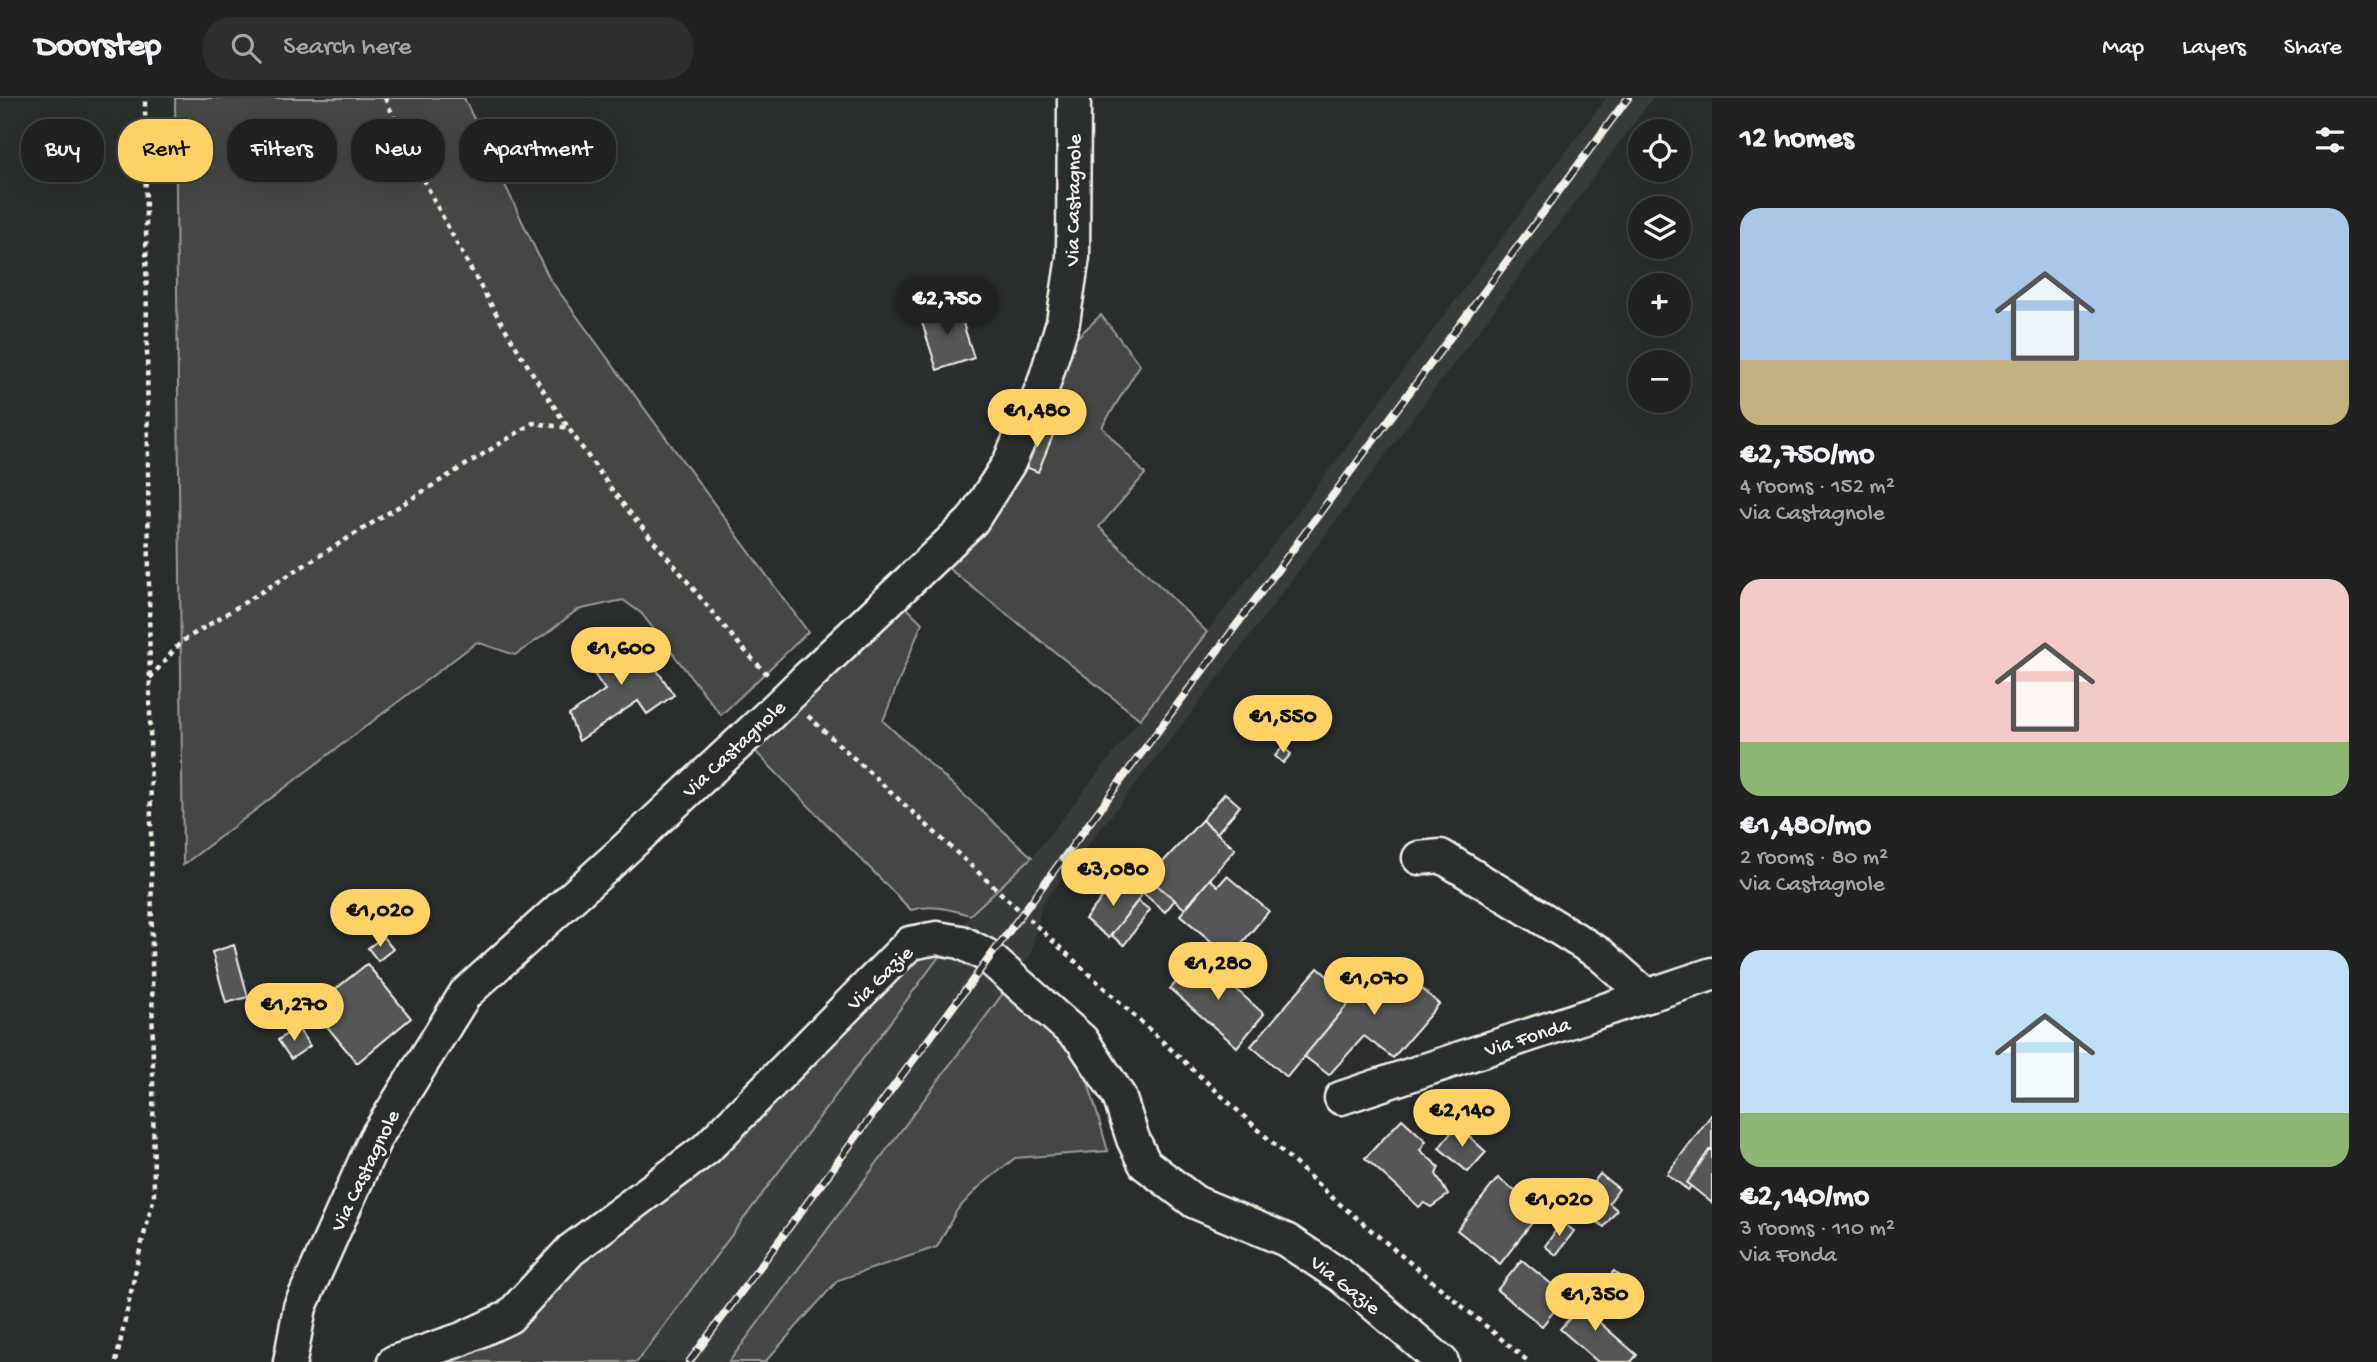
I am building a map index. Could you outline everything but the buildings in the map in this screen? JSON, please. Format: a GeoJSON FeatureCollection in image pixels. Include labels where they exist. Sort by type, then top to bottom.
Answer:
{"type":"FeatureCollection","features":[{"type":"Feature","properties":{"kind":"street","name":"Via Castagnole"},"geometry":{"type":"LineString","coordinates":[[290,1362],[300,1307],[375,1139],[465,994],[769,715],[972,521],[1009,463],[1043,386],[1063,322],[1073,257],[1074,98]]}},
{"type":"Feature","properties":{"kind":"street"},"geometry":{"type":"LineString","coordinates":[[1419,858],[1441,856],[1600,954],[1647,996]]}},
{"type":"Feature","properties":{"kind":"street","name":"Via Gazie"},"geometry":{"type":"LineString","coordinates":[[394,1362],[462,1339],[509,1317],[571,1250],[706,1149],[911,943],[937,938],[961,942],[986,955],[1082,1040],[1119,1096],[1133,1139],[1145,1164],[1195,1202],[1286,1240],[1341,1276],[1441,1362]]}},
{"type":"Feature","properties":{"kind":"street","name":"Via Fonda"},"geometry":{"type":"LineString","coordinates":[[1341,1098],[1712,974]]}},
{"type":"Feature","properties":{"kind":"path"},"geometry":{"type":"LineString","coordinates":[[116,1362],[154,1198],[145,98]]}},
{"type":"Feature","properties":{"kind":"path"},"geometry":{"type":"LineString","coordinates":[[385,98],[421,177],[487,299],[569,428],[609,485],[741,648],[769,676]]}},
{"type":"Feature","properties":{"kind":"path"},"geometry":{"type":"LineString","coordinates":[[149,678],[181,642],[533,423],[569,428]]}},
{"type":"Feature","properties":{"kind":"path"},"geometry":{"type":"LineString","coordinates":[[807,715],[1335,1200],[1529,1362]]}},
{"type":"Feature","properties":{"kind":"shaded area"},"geometry":{"type":"Polygon","coordinates":[[[175,98],[464,98],[474,119],[459,119],[459,182],[504,182],[549,278],[808,632],[721,715],[641,613],[623,600],[577,610],[515,655],[477,642],[183,865],[176,182],[213,182],[213,119],[175,119],[175,98]]]}},
{"type":"Feature","properties":{"kind":"shaded area"},"geometry":{"type":"Polygon","coordinates":[[[1606,98],[1653,98],[1637,119],[1628,119],[1628,131],[1207,693],[1042,904],[1031,955],[729,1362],[637,1362],[970,915],[1032,857],[1253,572],[1606,98]]]}},
{"type":"Feature","properties":{"kind":"shaded area"},"geometry":{"type":"Polygon","coordinates":[[[1101,315],[1140,365],[1102,427],[1145,474],[1099,527],[1207,632],[1140,719],[943,564],[1071,343],[1101,315]]]}},
{"type":"Feature","properties":{"kind":"shaded area"},"geometry":{"type":"Polygon","coordinates":[[[902,603],[922,623],[883,721],[1032,857],[970,915],[933,907],[911,910],[752,748],[902,603]]]}},
{"type":"Feature","properties":{"kind":"shaded area"},"geometry":{"type":"Polygon","coordinates":[[[927,954],[941,954],[637,1362],[400,1362],[483,1336],[575,1258],[705,1162],[807,1072],[889,983],[912,962],[927,954]]]}},
{"type":"Feature","properties":{"kind":"shaded area"},"geometry":{"type":"Polygon","coordinates":[[[1004,992],[1077,1056],[1088,1082],[1108,1151],[1015,1158],[979,1187],[957,1210],[937,1247],[838,1280],[765,1362],[729,1362],[1004,992]]]}},
{"type":"Feature","properties":{"kind":"railway"},"geometry":{"type":"LineString","coordinates":[[689,1362],[1628,98]]}}]}
